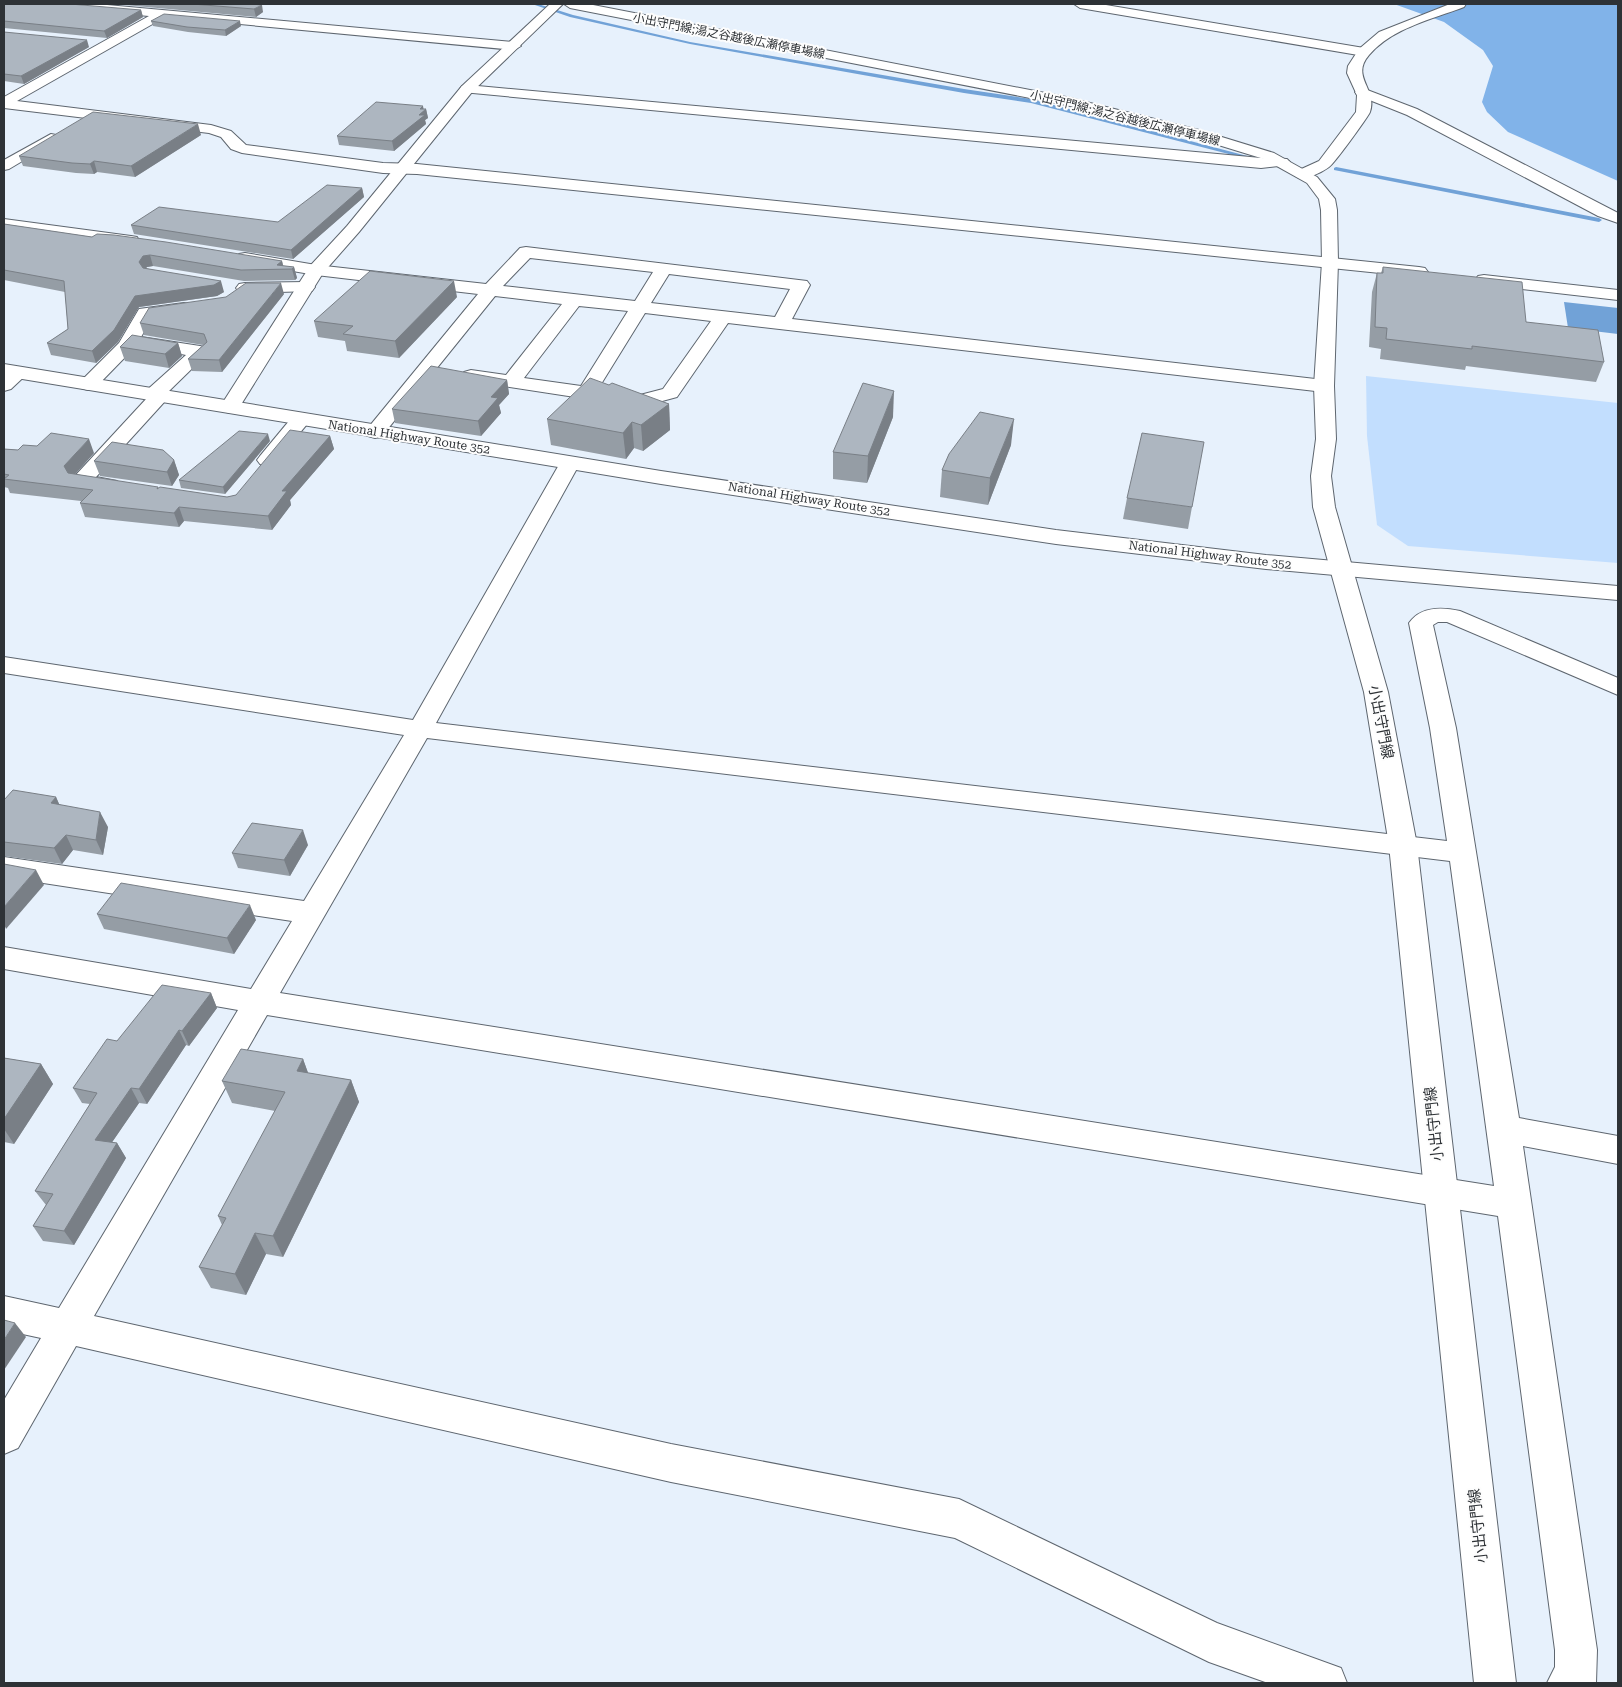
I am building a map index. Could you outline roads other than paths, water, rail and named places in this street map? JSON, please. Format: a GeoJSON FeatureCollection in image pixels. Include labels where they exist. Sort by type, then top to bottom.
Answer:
{"type":"FeatureCollection","features":[{"type":"Feature","properties":{"kind":"main road"},"geometry":{"type":"LineString","coordinates":[[59,4],[136,7],[160,14],[514,46]]}},
{"type":"Feature","properties":{"kind":"main road"},"geometry":{"type":"LineString","coordinates":[[230,407],[316,270],[353,230],[467,89],[557,4]]}},
{"type":"Feature","properties":{"kind":"main road","name":"小出守門線;湯之谷越後広瀬停車場線"},"geometry":{"type":"LineString","coordinates":[[570,4],[1066,101],[1246,148],[1282,162],[1312,180],[1327,199],[1329,210],[1330,262],[1324,386],[1326,439],[1321,476],[1324,507],[1340,570]]}},
{"type":"Feature","properties":{"kind":"main road"},"geometry":{"type":"LineString","coordinates":[[1080,4],[1364,52]]}},
{"type":"Feature","properties":{"kind":"main road"},"geometry":{"type":"LineString","coordinates":[[1302,174],[1324,164],[1363,112],[1365,104],[1354,72],[1355,66],[1364,52],[1378,39],[1396,29],[1460,4]]}},
{"type":"Feature","properties":{"kind":"main road"},"geometry":{"type":"LineString","coordinates":[[4,104],[160,14]]}},
{"type":"Feature","properties":{"kind":"main road"},"geometry":{"type":"LineString","coordinates":[[90,42],[109,44]]}},
{"type":"Feature","properties":{"kind":"main road"},"geometry":{"type":"LineString","coordinates":[[467,89],[1261,163],[1282,162]]}},
{"type":"Feature","properties":{"kind":"main road"},"geometry":{"type":"LineString","coordinates":[[1362,92],[1412,112],[1604,213],[1618,218]]}},
{"type":"Feature","properties":{"kind":"main road"},"geometry":{"type":"LineString","coordinates":[[4,104],[88,116],[211,129],[226,134],[236,146],[242,149],[383,168],[402,168],[1434,274]]}},
{"type":"Feature","properties":{"kind":"main road"},"geometry":{"type":"LineString","coordinates":[[4,166],[88,116]]}},
{"type":"Feature","properties":{"kind":"main road"},"geometry":{"type":"LineString","coordinates":[[4,224],[150,243]]}},
{"type":"Feature","properties":{"kind":"main road"},"geometry":{"type":"LineString","coordinates":[[375,432],[491,289],[526,252],[664,269],[722,301],[780,324],[1324,386]]}},
{"type":"Feature","properties":{"kind":"main road"},"geometry":{"type":"LineString","coordinates":[[228,256],[316,270],[639,307],[722,301],[801,286],[780,324]]}},
{"type":"Feature","properties":{"kind":"main road"},"geometry":{"type":"LineString","coordinates":[[586,393],[664,269]]}},
{"type":"Feature","properties":{"kind":"main road"},"geometry":{"type":"LineString","coordinates":[[1472,278],[1618,295]]}},
{"type":"Feature","properties":{"kind":"main road"},"geometry":{"type":"LineString","coordinates":[[234,290],[306,287]]}},
{"type":"Feature","properties":{"kind":"main road"},"geometry":{"type":"LineString","coordinates":[[511,382],[575,299]]}},
{"type":"Feature","properties":{"kind":"main road"},"geometry":{"type":"LineString","coordinates":[[425,370],[640,401],[670,393],[722,301]]}},
{"type":"Feature","properties":{"kind":"main road"},"geometry":{"type":"LineString","coordinates":[[88,384],[126,346],[145,313],[204,305]]}},
{"type":"Feature","properties":{"kind":"main road"},"geometry":{"type":"LineString","coordinates":[[128,488],[81,481],[157,395],[200,352],[130,340]]}},
{"type":"Feature","properties":{"kind":"main road","name":"National Highway Route 352"},"geometry":{"type":"LineString","coordinates":[[9,376],[88,384],[570,463],[1058,537],[1340,570],[1618,593]]}},
{"type":"Feature","properties":{"kind":"main road"},"geometry":{"type":"LineString","coordinates":[[256,472],[301,419]]}},
{"type":"Feature","properties":{"kind":"main road"},"geometry":{"type":"LineString","coordinates":[[4,1435],[420,729],[570,463]]}},
{"type":"Feature","properties":{"kind":"main road","name":"小出守門線"},"geometry":{"type":"LineString","coordinates":[[1340,570],[1376,692],[1403,846],[1495,1683]]}},
{"type":"Feature","properties":{"kind":"main road"},"geometry":{"type":"LineString","coordinates":[[1568,1683],[1576,1681],[1576,1650],[1504,1129],[1443,728],[1421,623],[1438,614],[1452,616],[1618,687]]}},
{"type":"Feature","properties":{"kind":"main road"},"geometry":{"type":"LineString","coordinates":[[4,665],[420,729],[1463,853]]}},
{"type":"Feature","properties":{"kind":"main road"},"geometry":{"type":"LineString","coordinates":[[4,867],[311,913]]}},
{"type":"Feature","properties":{"kind":"main road"},"geometry":{"type":"LineString","coordinates":[[4,958],[259,1002],[1441,1194],[1513,1204]]}},
{"type":"Feature","properties":{"kind":"main road"},"geometry":{"type":"LineString","coordinates":[[1504,1129],[1618,1150]]}},
{"type":"Feature","properties":{"kind":"main road"},"geometry":{"type":"LineString","coordinates":[[4,1313],[671,1463],[959,1519],[1209,1641],[1326,1683]]}},
{"type":"Feature","properties":{"kind":"waterway"},"geometry":{"type":"LineString","coordinates":[[534,4],[572,16],[690,43],[1031,101],[1248,157]]}},
{"type":"Feature","properties":{"kind":"waterway"},"geometry":{"type":"LineString","coordinates":[[1336,169],[1599,220]]}}]}
